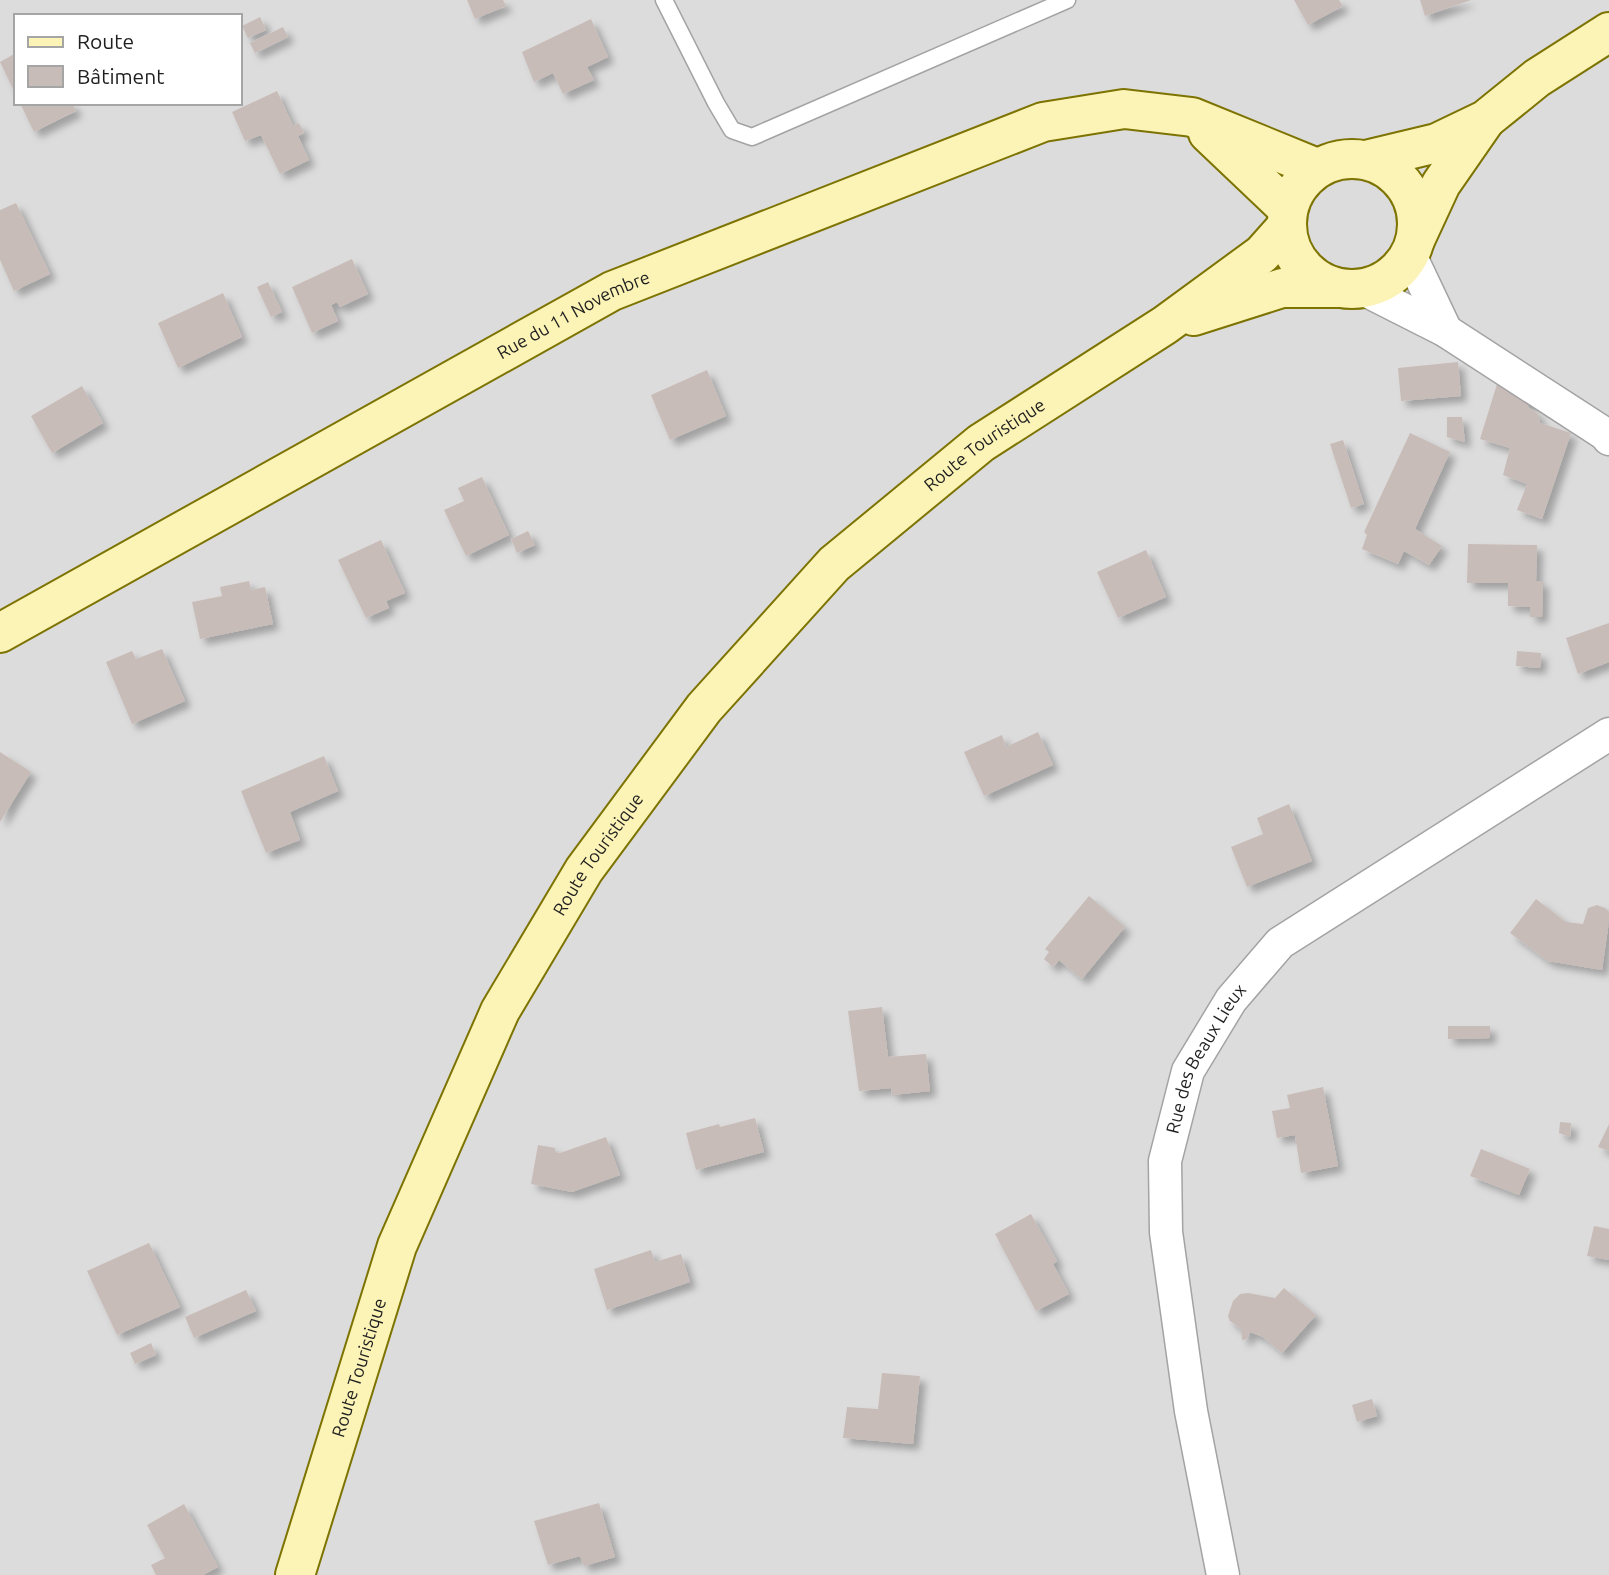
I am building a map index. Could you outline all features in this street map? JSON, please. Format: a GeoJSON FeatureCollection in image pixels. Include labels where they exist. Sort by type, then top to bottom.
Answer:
{"type":"FeatureCollection","features":[{"type":"Feature","properties":{"kind":"street"},"geometry":{"type":"LineString","coordinates":[[1366,160],[1437,143],[1485,120],[1537,78],[1609,32]]}},
{"type":"Feature","properties":{"kind":"street","name":"Rue du 11 Novembre"},"geometry":{"type":"LineString","coordinates":[[0,633],[612,291],[1043,122],[1124,109],[1192,117],[1317,168]]}},
{"type":"Feature","properties":{"kind":"street"},"geometry":{"type":"LineString","coordinates":[[1192,117],[1287,218]]}},
{"type":"Feature","properties":{"kind":"street"},"geometry":{"type":"LineString","coordinates":[[1349,288],[1386,279],[1400,269],[1413,247],[1441,184],[1485,120]]}},
{"type":"Feature","properties":{"kind":"street"},"geometry":{"type":"LineString","coordinates":[[1446,331],[1413,247],[1417,218],[1412,198],[1401,181],[1386,167],[1349,158],[1332,161],[1303,179],[1294,193],[1287,218],[1290,248],[1301,266],[1317,279],[1349,288],[1446,331],[1605,433],[1609,439]]}},
{"type":"Feature","properties":{"kind":"street","name":"Route Touristique"},"geometry":{"type":"LineString","coordinates":[[295,1575],[397,1246],[500,1011],[584,870],[704,708],[834,564],[981,443],[1165,325],[1262,254],[1287,218]]}},
{"type":"Feature","properties":{"kind":"street","name":"Route Touristique"},"geometry":{"type":"LineString","coordinates":[[1165,325],[1282,288],[1349,288]]}},
{"type":"Feature","properties":{"kind":"street","name":"Rue des Beaux Lieux"},"geometry":{"type":"LineString","coordinates":[[1223,1575],[1191,1411],[1166,1232],[1165,1161],[1188,1071],[1231,1000],[1280,943],[1609,734]]}},
{"type":"Feature","properties":{"kind":"lane"},"geometry":{"type":"LineString","coordinates":[[664,0],[732,130],[752,137],[1067,0]]}},
{"type":"Feature","properties":{"kind":"shaded area"},"geometry":{"type":"Polygon","coordinates":[[[0,0],[1609,0],[1609,1575],[0,1575],[0,0]]]}},
{"type":"Feature","properties":{"kind":"building"},"geometry":{"type":"Polygon","coordinates":[[[467,0],[503,0],[506,6],[475,19],[467,0]]]}},
{"type":"Feature","properties":{"kind":"building"},"geometry":{"type":"Polygon","coordinates":[[[1294,0],[1339,0],[1343,6],[1308,25],[1294,0]]]}},
{"type":"Feature","properties":{"kind":"building"},"geometry":{"type":"Polygon","coordinates":[[[1420,0],[1471,0],[1425,16],[1420,0]]]}},
{"type":"Feature","properties":{"kind":"building"},"geometry":{"type":"Polygon","coordinates":[[[260,17],[266,30],[248,38],[242,26],[260,17]]]}},
{"type":"Feature","properties":{"kind":"building"},"geometry":{"type":"Polygon","coordinates":[[[591,19],[608,57],[587,67],[594,80],[563,94],[553,73],[534,82],[522,52],[591,19]]]}},
{"type":"Feature","properties":{"kind":"building"},"geometry":{"type":"Polygon","coordinates":[[[283,27],[288,37],[255,53],[250,43],[283,27]]]}},
{"type":"Feature","properties":{"kind":"building"},"geometry":{"type":"Polygon","coordinates":[[[14,54],[14,91],[0,62],[14,54]]]}},
{"type":"Feature","properties":{"kind":"building"},"geometry":{"type":"Polygon","coordinates":[[[277,91],[293,126],[299,123],[304,133],[298,136],[309,160],[280,174],[261,135],[245,141],[232,112],[277,91]]]}},
{"type":"Feature","properties":{"kind":"building"},"geometry":{"type":"Polygon","coordinates":[[[21,105],[73,105],[76,111],[34,132],[21,105]]]}},
{"type":"Feature","properties":{"kind":"building"},"geometry":{"type":"Polygon","coordinates":[[[16,203],[50,274],[14,291],[0,260],[0,210],[16,203]]]}},
{"type":"Feature","properties":{"kind":"building"},"geometry":{"type":"Polygon","coordinates":[[[352,259],[368,294],[340,307],[337,302],[331,305],[338,321],[312,333],[292,287],[352,259]]]}},
{"type":"Feature","properties":{"kind":"building"},"geometry":{"type":"Polygon","coordinates":[[[268,282],[282,312],[271,317],[257,287],[268,282]]]}},
{"type":"Feature","properties":{"kind":"building"},"geometry":{"type":"Polygon","coordinates":[[[223,293],[242,337],[178,368],[158,323],[223,293]]]}},
{"type":"Feature","properties":{"kind":"building"},"geometry":{"type":"Polygon","coordinates":[[[1458,362],[1461,396],[1401,401],[1398,368],[1458,362]]]}},
{"type":"Feature","properties":{"kind":"building"},"geometry":{"type":"Polygon","coordinates":[[[707,370],[726,416],[670,440],[651,395],[707,370]]]}},
{"type":"Feature","properties":{"kind":"building"},"geometry":{"type":"Polygon","coordinates":[[[1497,384],[1531,395],[1528,407],[1538,414],[1540,423],[1571,433],[1542,519],[1517,510],[1527,484],[1503,475],[1510,448],[1480,439],[1497,384]]]}},
{"type":"Feature","properties":{"kind":"building"},"geometry":{"type":"Polygon","coordinates":[[[82,386],[103,423],[52,453],[31,416],[82,386]]]}},
{"type":"Feature","properties":{"kind":"building"},"geometry":{"type":"Polygon","coordinates":[[[1447,417],[1462,417],[1465,442],[1447,437],[1447,417]]]}},
{"type":"Feature","properties":{"kind":"building"},"geometry":{"type":"Polygon","coordinates":[[[1410,433],[1450,452],[1415,529],[1442,546],[1429,565],[1404,551],[1398,564],[1362,549],[1367,535],[1364,532],[1410,433]]]}},
{"type":"Feature","properties":{"kind":"building"},"geometry":{"type":"Polygon","coordinates":[[[1343,440],[1364,504],[1351,508],[1330,444],[1343,440]]]}},
{"type":"Feature","properties":{"kind":"building"},"geometry":{"type":"Polygon","coordinates":[[[482,477],[509,535],[466,556],[444,510],[464,501],[458,488],[482,477]]]}},
{"type":"Feature","properties":{"kind":"building"},"geometry":{"type":"Polygon","coordinates":[[[528,531],[535,545],[517,553],[511,539],[528,531]]]}},
{"type":"Feature","properties":{"kind":"building"},"geometry":{"type":"Polygon","coordinates":[[[381,540],[405,593],[386,601],[389,608],[366,618],[338,560],[381,540]]]}},
{"type":"Feature","properties":{"kind":"building"},"geometry":{"type":"Polygon","coordinates":[[[1468,544],[1537,545],[1536,581],[1543,581],[1542,617],[1530,617],[1530,607],[1508,606],[1508,583],[1467,583],[1468,544]]]}},
{"type":"Feature","properties":{"kind":"building"},"geometry":{"type":"Polygon","coordinates":[[[1146,550],[1166,597],[1118,618],[1097,572],[1146,550]]]}},
{"type":"Feature","properties":{"kind":"building"},"geometry":{"type":"Polygon","coordinates":[[[249,581],[251,590],[265,587],[273,624],[200,639],[192,602],[222,596],[220,587],[249,581]]]}},
{"type":"Feature","properties":{"kind":"building"},"geometry":{"type":"Polygon","coordinates":[[[1609,623],[1609,662],[1578,674],[1566,638],[1609,623]]]}},
{"type":"Feature","properties":{"kind":"building"},"geometry":{"type":"Polygon","coordinates":[[[162,649],[185,701],[132,724],[106,662],[132,651],[136,659],[162,649]]]}},
{"type":"Feature","properties":{"kind":"building"},"geometry":{"type":"Polygon","coordinates":[[[1517,651],[1541,653],[1540,668],[1516,666],[1517,651]]]}},
{"type":"Feature","properties":{"kind":"building"},"geometry":{"type":"Polygon","coordinates":[[[1038,732],[1053,765],[984,796],[964,752],[1002,735],[1006,747],[1038,732]]]}},
{"type":"Feature","properties":{"kind":"building"},"geometry":{"type":"Polygon","coordinates":[[[0,752],[31,772],[0,822],[0,752]]]}},
{"type":"Feature","properties":{"kind":"building"},"geometry":{"type":"Polygon","coordinates":[[[324,756],[338,791],[290,812],[300,840],[266,853],[241,791],[324,756]]]}},
{"type":"Feature","properties":{"kind":"building"},"geometry":{"type":"Polygon","coordinates":[[[1289,804],[1312,861],[1247,887],[1231,847],[1263,834],[1257,818],[1289,804]]]}},
{"type":"Feature","properties":{"kind":"building"},"geometry":{"type":"Polygon","coordinates":[[[1089,896],[1125,927],[1082,979],[1059,960],[1053,967],[1044,959],[1049,952],[1045,949],[1089,896]]]}},
{"type":"Feature","properties":{"kind":"building"},"geometry":{"type":"Polygon","coordinates":[[[1536,899],[1566,922],[1583,924],[1588,908],[1597,905],[1609,912],[1602,970],[1548,961],[1510,933],[1536,899]]]}},
{"type":"Feature","properties":{"kind":"building"},"geometry":{"type":"Polygon","coordinates":[[[882,1007],[888,1057],[926,1054],[930,1091],[892,1095],[891,1088],[859,1091],[848,1011],[882,1007]]]}},
{"type":"Feature","properties":{"kind":"building"},"geometry":{"type":"Polygon","coordinates":[[[1448,1026],[1490,1026],[1490,1038],[1448,1039],[1448,1026]]]}},
{"type":"Feature","properties":{"kind":"building"},"geometry":{"type":"Polygon","coordinates":[[[1323,1087],[1338,1166],[1301,1173],[1295,1135],[1277,1138],[1272,1111],[1290,1108],[1287,1095],[1323,1087]]]}},
{"type":"Feature","properties":{"kind":"building"},"geometry":{"type":"Polygon","coordinates":[[[755,1118],[764,1152],[696,1170],[686,1133],[755,1118]]]}},
{"type":"Feature","properties":{"kind":"building"},"geometry":{"type":"Polygon","coordinates":[[[1560,1122],[1571,1123],[1570,1137],[1559,1133],[1560,1122]]]}},
{"type":"Feature","properties":{"kind":"building"},"geometry":{"type":"Polygon","coordinates":[[[1609,1124],[1609,1151],[1598,1147],[1609,1124]]]}},
{"type":"Feature","properties":{"kind":"building"},"geometry":{"type":"Polygon","coordinates":[[[606,1137],[620,1175],[572,1192],[531,1184],[538,1145],[555,1148],[555,1152],[560,1153],[606,1137]]]}},
{"type":"Feature","properties":{"kind":"building"},"geometry":{"type":"Polygon","coordinates":[[[1481,1149],[1530,1169],[1519,1195],[1470,1176],[1481,1149]]]}},
{"type":"Feature","properties":{"kind":"building"},"geometry":{"type":"Polygon","coordinates":[[[1031,1214],[1057,1261],[1053,1264],[1069,1294],[1036,1311],[995,1234],[1031,1214]]]}},
{"type":"Feature","properties":{"kind":"building"},"geometry":{"type":"Polygon","coordinates":[[[1594,1226],[1609,1229],[1609,1260],[1587,1256],[1594,1226]]]}},
{"type":"Feature","properties":{"kind":"building"},"geometry":{"type":"Polygon","coordinates":[[[149,1243],[180,1307],[117,1335],[87,1271],[149,1243]]]}},
{"type":"Feature","properties":{"kind":"building"},"geometry":{"type":"Polygon","coordinates":[[[651,1250],[655,1262],[681,1254],[690,1282],[607,1310],[594,1269],[651,1250]]]}},
{"type":"Feature","properties":{"kind":"building"},"geometry":{"type":"Polygon","coordinates":[[[1284,1288],[1316,1315],[1282,1353],[1263,1337],[1250,1332],[1247,1339],[1242,1340],[1241,1329],[1230,1321],[1228,1316],[1233,1301],[1240,1294],[1248,1293],[1275,1298],[1284,1288]]]}},
{"type":"Feature","properties":{"kind":"building"},"geometry":{"type":"Polygon","coordinates":[[[246,1290],[256,1311],[194,1338],[185,1317],[246,1290]]]}},
{"type":"Feature","properties":{"kind":"building"},"geometry":{"type":"Polygon","coordinates":[[[151,1343],[156,1355],[135,1364],[130,1353],[151,1343]]]}},
{"type":"Feature","properties":{"kind":"building"},"geometry":{"type":"Polygon","coordinates":[[[882,1373],[920,1376],[913,1444],[843,1438],[847,1407],[878,1409],[882,1373]]]}},
{"type":"Feature","properties":{"kind":"building"},"geometry":{"type":"Polygon","coordinates":[[[1372,1399],[1377,1416],[1357,1422],[1352,1405],[1372,1399]]]}},
{"type":"Feature","properties":{"kind":"building"},"geometry":{"type":"Polygon","coordinates":[[[599,1503],[615,1557],[584,1566],[580,1556],[548,1565],[534,1521],[599,1503]]]}},
{"type":"Feature","properties":{"kind":"building"},"geometry":{"type":"Polygon","coordinates":[[[184,1504],[218,1567],[203,1575],[156,1575],[151,1565],[165,1558],[147,1525],[184,1504]]]}}]}
